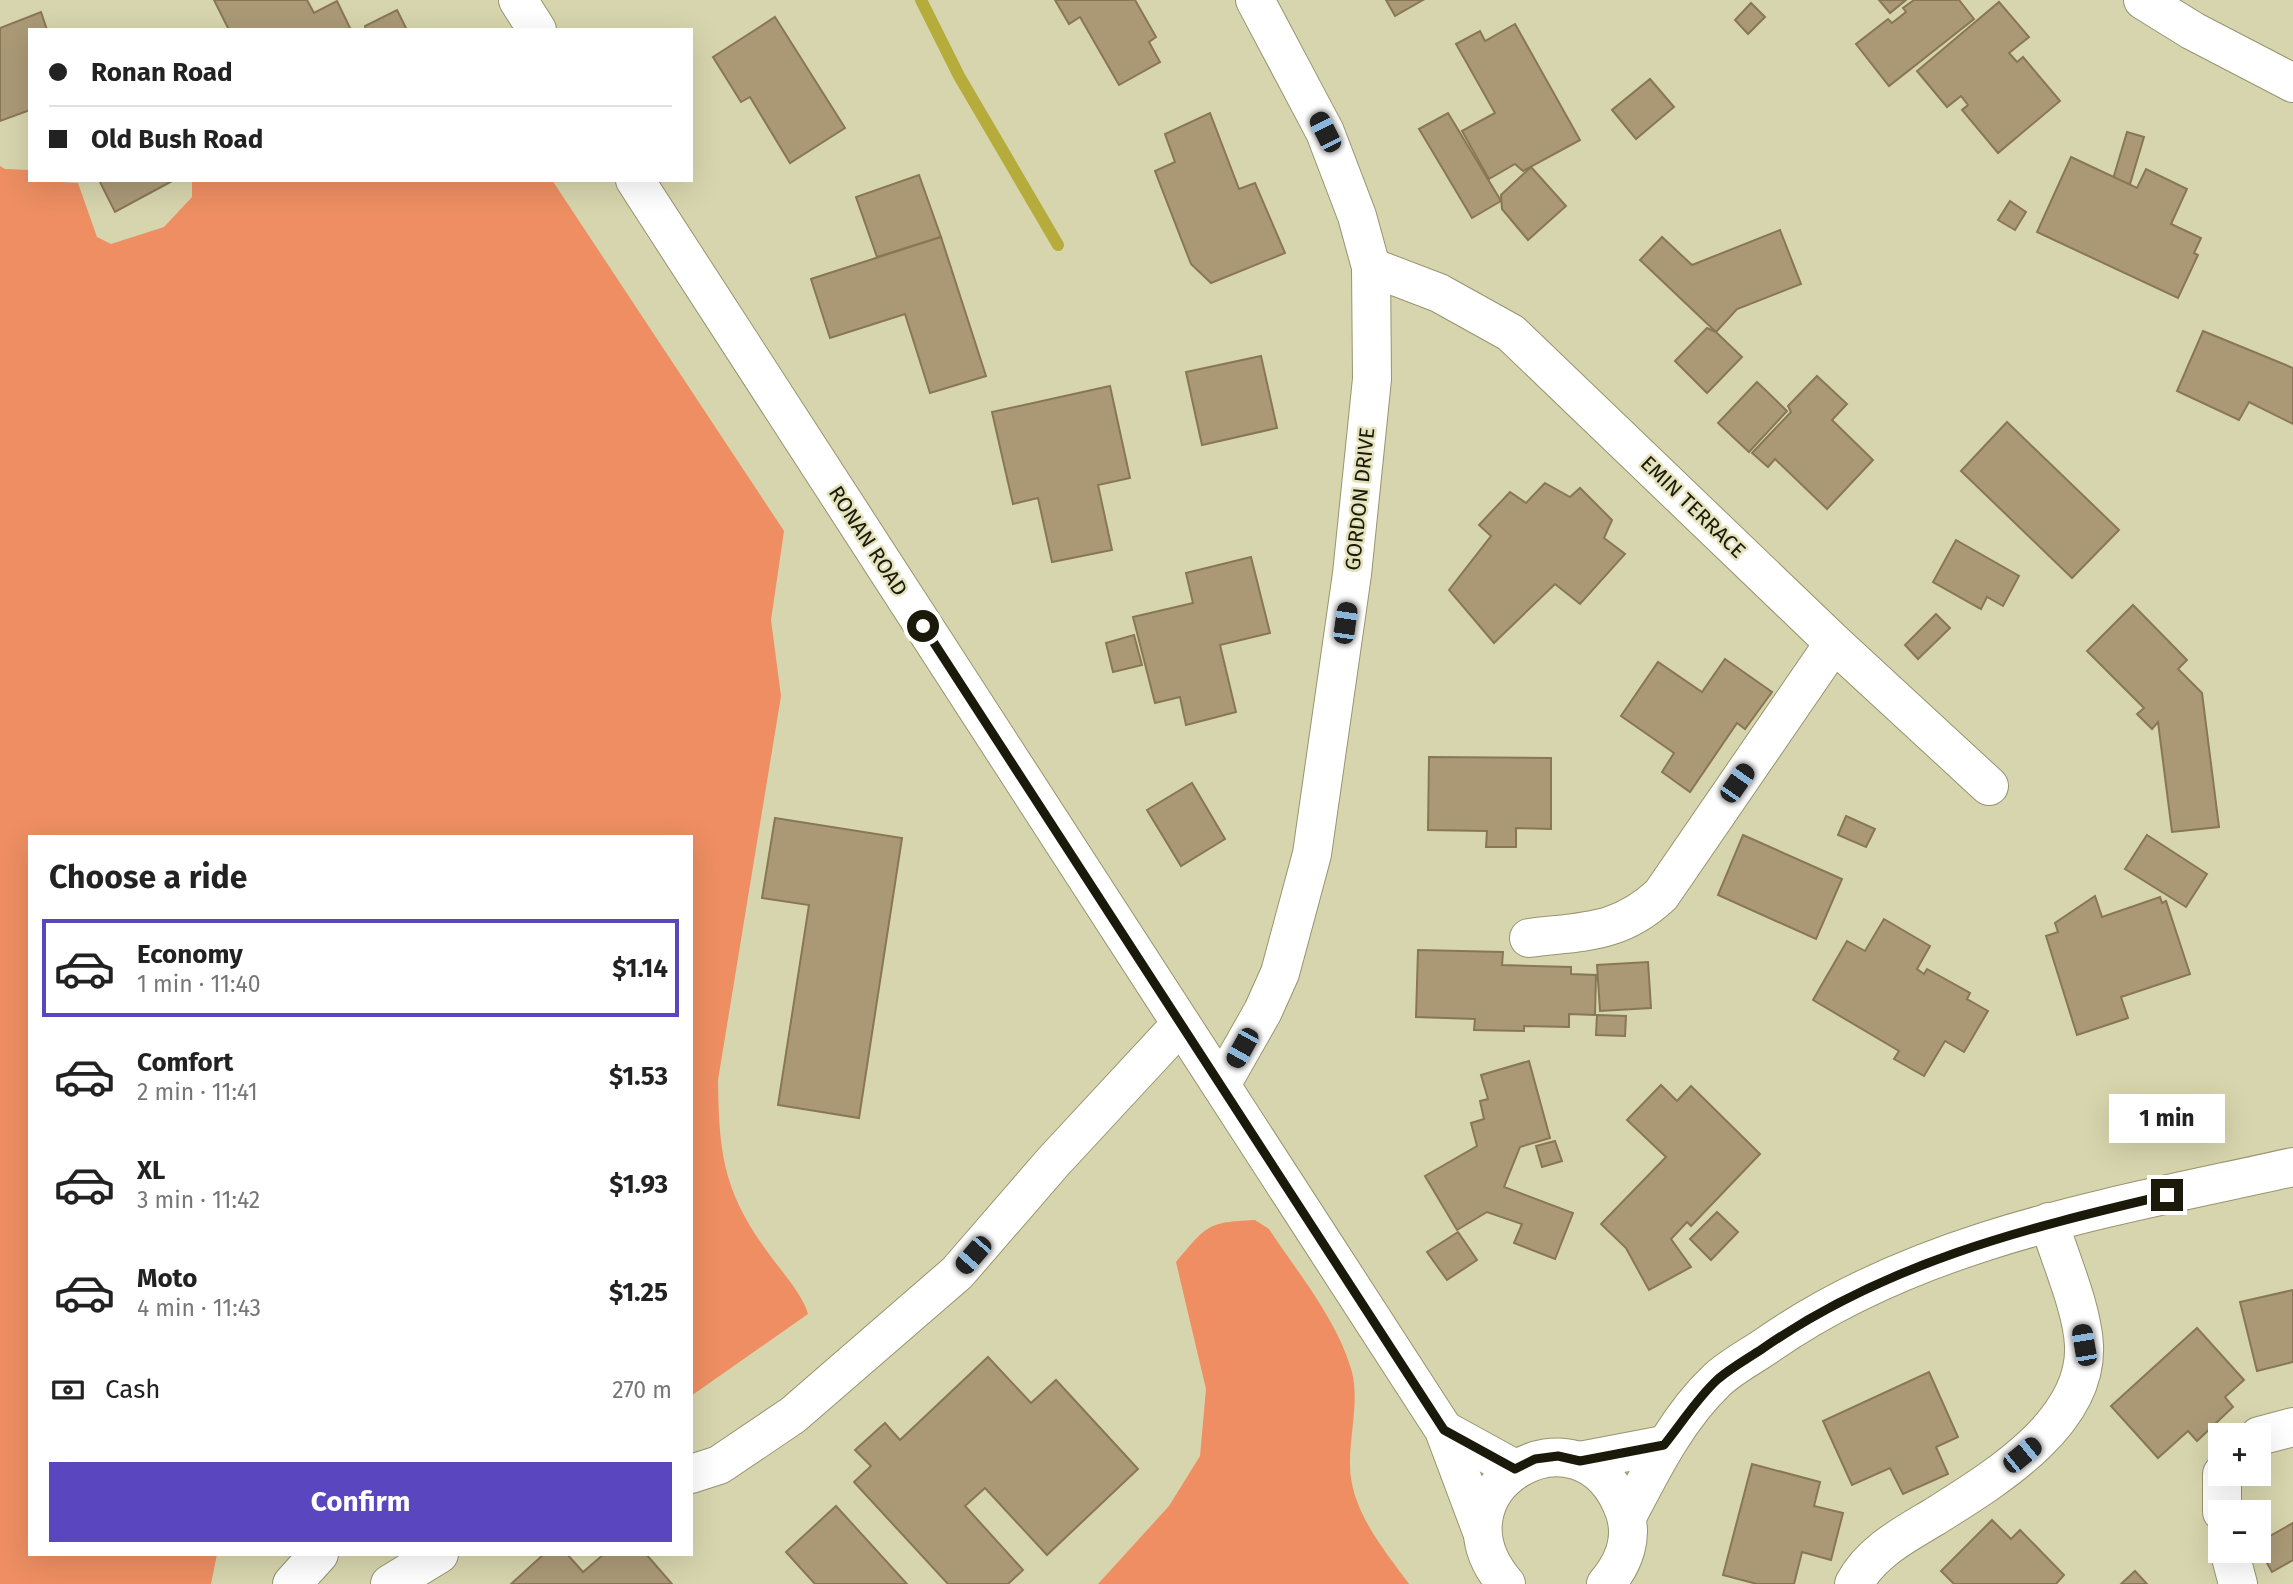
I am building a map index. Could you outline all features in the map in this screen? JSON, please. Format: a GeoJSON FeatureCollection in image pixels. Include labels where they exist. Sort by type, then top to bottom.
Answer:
{"type":"FeatureCollection","features":[{"type":"Feature","properties":{"kind":"street"},"geometry":{"type":"LineString","coordinates":[[518,0],[536,28]]}},
{"type":"Feature","properties":{"kind":"street","name":"GORDON DRIVE"},"geometry":{"type":"LineString","coordinates":[[1221,1085],[1263,1011],[1280,973],[1312,854],[1352,574],[1368,437],[1373,321],[1371,267],[1357,216],[1325,132],[1255,0]]}},
{"type":"Feature","properties":{"kind":"street"},"geometry":{"type":"LineString","coordinates":[[2143,0],[2193,31],[2293,83]]}},
{"type":"Feature","properties":{"kind":"street","name":"RONAN ROAD"},"geometry":{"type":"LineString","coordinates":[[636,182],[1444,1430],[1493,1568],[1506,1584]]}},
{"type":"Feature","properties":{"kind":"street","name":"EMIN TERRACE"},"geometry":{"type":"LineString","coordinates":[[1371,267],[1439,293],[1511,332],[1834,643],[1989,786]]}},
{"type":"Feature","properties":{"kind":"street"},"geometry":{"type":"LineString","coordinates":[[1529,938],[1620,924],[1641,913],[1661,895],[1834,643]]}},
{"type":"Feature","properties":{"kind":"street"},"geometry":{"type":"LineString","coordinates":[[693,1473],[719,1465],[793,1415],[957,1273],[1054,1161],[1181,1024]]}},
{"type":"Feature","properties":{"kind":"street"},"geometry":{"type":"LineString","coordinates":[[1627,1517],[1664,1445],[1717,1380],[1785,1333],[1857,1291],[1952,1252],[2049,1222],[2293,1167]]}},
{"type":"Feature","properties":{"kind":"street"},"geometry":{"type":"LineString","coordinates":[[1854,1584],[1863,1567],[1892,1543],[1993,1479],[2037,1442],[2068,1405],[2082,1367],[2084,1345],[2049,1222]]}},
{"type":"Feature","properties":{"kind":"street"},"geometry":{"type":"LineString","coordinates":[[2271,1433],[2293,1427]]}},
{"type":"Feature","properties":{"kind":"street","name":"RONAN ROAD"},"geometry":{"type":"LineString","coordinates":[[1444,1430],[1515,1469]]}},
{"type":"Feature","properties":{"kind":"street"},"geometry":{"type":"LineString","coordinates":[[1580,1461],[1664,1445]]}},
{"type":"Feature","properties":{"kind":"street"},"geometry":{"type":"LineString","coordinates":[[1481,1529],[1487,1503],[1498,1483],[1515,1469],[1535,1459],[1558,1456],[1580,1461],[1600,1471],[1615,1487],[1627,1517],[1626,1552],[1613,1580]]}},
{"type":"Feature","properties":{"kind":"street"},"geometry":{"type":"LineString","coordinates":[[292,1584],[316,1556]]}},
{"type":"Feature","properties":{"kind":"street"},"geometry":{"type":"LineString","coordinates":[[390,1584],[436,1556]]}},
{"type":"Feature","properties":{"kind":"street"},"geometry":{"type":"LineString","coordinates":[[2232,1563],[2238,1584]]}},
{"type":"Feature","properties":{"kind":"shaded area"},"geometry":{"type":"Polygon","coordinates":[[[0,166],[5,169],[28,170],[28,182],[78,183],[97,237],[111,244],[164,227],[192,197],[192,182],[553,182],[784,531],[771,620],[781,696],[718,1080],[722,1148],[731,1186],[750,1226],[801,1298],[808,1314],[693,1395],[693,835],[28,835],[28,1556],[217,1556],[211,1584],[0,1584],[0,166]]]}},
{"type":"Feature","properties":{"kind":"shaded area"},"geometry":{"type":"Polygon","coordinates":[[[1255,1220],[1269,1229],[1304,1280],[1346,1353],[1354,1383],[1350,1462],[1355,1496],[1369,1527],[1409,1584],[1098,1584],[1169,1506],[1200,1456],[1206,1389],[1176,1262],[1209,1228],[1226,1222],[1255,1220]]]}},
{"type":"Feature","properties":{"kind":"building"},"geometry":{"type":"Polygon","coordinates":[[[214,0],[307,0],[314,13],[337,1],[350,28],[228,28],[214,0]]]}},
{"type":"Feature","properties":{"kind":"building"},"geometry":{"type":"Polygon","coordinates":[[[1055,0],[1135,0],[1156,37],[1149,42],[1160,62],[1119,85],[1080,17],[1069,24],[1055,0]]]}},
{"type":"Feature","properties":{"kind":"building"},"geometry":{"type":"Polygon","coordinates":[[[1386,0],[1423,0],[1395,16],[1386,0]]]}},
{"type":"Feature","properties":{"kind":"building"},"geometry":{"type":"Polygon","coordinates":[[[1879,0],[1906,0],[1890,13],[1879,0]]]}},
{"type":"Feature","properties":{"kind":"building"},"geometry":{"type":"Polygon","coordinates":[[[1914,0],[1959,0],[1974,19],[1889,86],[1856,44],[1888,19],[1892,23],[1906,12],[1903,8],[1914,0]]]}},
{"type":"Feature","properties":{"kind":"building"},"geometry":{"type":"Polygon","coordinates":[[[1999,2],[2029,37],[2009,53],[2017,62],[2023,57],[2060,101],[1998,153],[1962,110],[1968,105],[1961,96],[1947,107],[1917,71],[1999,2]]]}},
{"type":"Feature","properties":{"kind":"building"},"geometry":{"type":"Polygon","coordinates":[[[1751,3],[1765,17],[1748,34],[1735,20],[1751,3]]]}},
{"type":"Feature","properties":{"kind":"building"},"geometry":{"type":"Polygon","coordinates":[[[397,10],[406,28],[366,28],[397,10]]]}},
{"type":"Feature","properties":{"kind":"building"},"geometry":{"type":"Polygon","coordinates":[[[41,12],[46,28],[28,28],[28,111],[0,121],[0,28],[41,12]]]}},
{"type":"Feature","properties":{"kind":"building"},"geometry":{"type":"Polygon","coordinates":[[[775,17],[845,128],[790,163],[750,97],[741,102],[713,57],[775,17]]]}},
{"type":"Feature","properties":{"kind":"building"},"geometry":{"type":"Polygon","coordinates":[[[1515,24],[1580,140],[1523,171],[1515,164],[1489,179],[1462,131],[1495,113],[1456,44],[1480,31],[1485,41],[1515,24]]]}},
{"type":"Feature","properties":{"kind":"building"},"geometry":{"type":"Polygon","coordinates":[[[1650,79],[1674,107],[1636,139],[1612,110],[1650,79]]]}},
{"type":"Feature","properties":{"kind":"building"},"geometry":{"type":"Polygon","coordinates":[[[1210,113],[1239,189],[1255,183],[1285,253],[1211,283],[1191,264],[1155,171],[1175,162],[1165,134],[1210,113]]]}},
{"type":"Feature","properties":{"kind":"building"},"geometry":{"type":"Polygon","coordinates":[[[1448,113],[1501,201],[1472,218],[1419,129],[1448,113]]]}},
{"type":"Feature","properties":{"kind":"building"},"geometry":{"type":"Polygon","coordinates":[[[2127,132],[2144,137],[2130,184],[2113,179],[2127,132]]]}},
{"type":"Feature","properties":{"kind":"building"},"geometry":{"type":"Polygon","coordinates":[[[2071,157],[2137,188],[2146,169],[2187,189],[2171,224],[2201,238],[2194,253],[2198,255],[2178,298],[2037,232],[2071,157]]]}},
{"type":"Feature","properties":{"kind":"building"},"geometry":{"type":"Polygon","coordinates":[[[1531,167],[1566,206],[1528,240],[1502,209],[1501,195],[1531,167]]]}},
{"type":"Feature","properties":{"kind":"building"},"geometry":{"type":"Polygon","coordinates":[[[919,175],[941,237],[877,257],[856,197],[919,175]]]}},
{"type":"Feature","properties":{"kind":"building"},"geometry":{"type":"Polygon","coordinates":[[[100,182],[170,182],[115,212],[100,182]]]}},
{"type":"Feature","properties":{"kind":"building"},"geometry":{"type":"Polygon","coordinates":[[[2010,201],[2026,212],[2015,230],[1998,220],[2010,201]]]}},
{"type":"Feature","properties":{"kind":"building"},"geometry":{"type":"Polygon","coordinates":[[[1780,230],[1801,284],[1737,309],[1716,332],[1640,260],[1662,237],[1692,265],[1780,230]]]}},
{"type":"Feature","properties":{"kind":"building"},"geometry":{"type":"Polygon","coordinates":[[[941,237],[986,376],[930,393],[905,314],[830,338],[811,279],[941,237]]]}},
{"type":"Feature","properties":{"kind":"building"},"geometry":{"type":"Polygon","coordinates":[[[1707,328],[1716,332],[1742,357],[1707,393],[1675,361],[1707,328]]]}},
{"type":"Feature","properties":{"kind":"building"},"geometry":{"type":"Polygon","coordinates":[[[2203,331],[2293,368],[2293,424],[2249,402],[2239,420],[2177,391],[2203,331]]]}},
{"type":"Feature","properties":{"kind":"building"},"geometry":{"type":"Polygon","coordinates":[[[1261,356],[1277,428],[1202,445],[1186,372],[1261,356]]]}},
{"type":"Feature","properties":{"kind":"building"},"geometry":{"type":"Polygon","coordinates":[[[1817,376],[1847,404],[1832,420],[1873,460],[1827,509],[1775,459],[1768,467],[1752,453],[1791,412],[1788,406],[1817,376]]]}},
{"type":"Feature","properties":{"kind":"building"},"geometry":{"type":"Polygon","coordinates":[[[1757,382],[1787,411],[1749,452],[1718,423],[1757,382]]]}},
{"type":"Feature","properties":{"kind":"building"},"geometry":{"type":"Polygon","coordinates":[[[1110,386],[1130,478],[1098,485],[1112,550],[1052,562],[1038,498],[1013,504],[992,412],[1110,386]]]}},
{"type":"Feature","properties":{"kind":"building"},"geometry":{"type":"Polygon","coordinates":[[[2007,422],[2119,530],[2072,578],[1961,471],[2007,422]]]}},
{"type":"Feature","properties":{"kind":"building"},"geometry":{"type":"Polygon","coordinates":[[[1545,483],[1570,497],[1580,488],[1612,520],[1604,538],[1625,554],[1580,604],[1555,584],[1494,643],[1449,590],[1491,536],[1479,525],[1510,492],[1526,503],[1545,483]]]}},
{"type":"Feature","properties":{"kind":"building"},"geometry":{"type":"Polygon","coordinates":[[[1956,540],[2019,576],[2003,606],[1987,597],[1981,609],[1933,582],[1956,540]]]}},
{"type":"Feature","properties":{"kind":"building"},"geometry":{"type":"Polygon","coordinates":[[[1251,557],[1270,633],[1220,645],[1236,712],[1186,725],[1180,697],[1155,703],[1133,617],[1193,603],[1186,573],[1251,557]]]}},
{"type":"Feature","properties":{"kind":"building"},"geometry":{"type":"Polygon","coordinates":[[[2133,605],[2187,660],[2178,669],[2202,693],[2219,827],[2172,832],[2158,722],[2152,729],[2137,714],[2144,708],[2087,651],[2133,605]]]}},
{"type":"Feature","properties":{"kind":"building"},"geometry":{"type":"Polygon","coordinates":[[[1936,614],[1950,628],[1918,659],[1905,645],[1936,614]]]}},
{"type":"Feature","properties":{"kind":"building"},"geometry":{"type":"Polygon","coordinates":[[[1134,635],[1142,665],[1113,672],[1106,643],[1134,635]]]}},
{"type":"Feature","properties":{"kind":"building"},"geometry":{"type":"Polygon","coordinates":[[[1725,659],[1772,692],[1745,729],[1737,723],[1690,792],[1662,772],[1674,753],[1621,716],[1658,662],[1702,692],[1725,659]]]}},
{"type":"Feature","properties":{"kind":"building"},"geometry":{"type":"Polygon","coordinates":[[[1429,757],[1551,758],[1551,829],[1516,828],[1516,847],[1486,847],[1487,831],[1428,830],[1429,757]]]}},
{"type":"Feature","properties":{"kind":"building"},"geometry":{"type":"Polygon","coordinates":[[[1192,783],[1225,839],[1181,866],[1147,810],[1192,783]]]}},
{"type":"Feature","properties":{"kind":"building"},"geometry":{"type":"Polygon","coordinates":[[[1846,816],[1875,829],[1866,847],[1838,835],[1846,816]]]}},
{"type":"Feature","properties":{"kind":"building"},"geometry":{"type":"Polygon","coordinates":[[[775,818],[902,838],[859,1118],[778,1105],[809,905],[762,898],[775,818]]]}},
{"type":"Feature","properties":{"kind":"building"},"geometry":{"type":"Polygon","coordinates":[[[1743,835],[1842,879],[1816,939],[1718,895],[1743,835]]]}},
{"type":"Feature","properties":{"kind":"building"},"geometry":{"type":"Polygon","coordinates":[[[2147,835],[2207,874],[2186,907],[2125,869],[2147,835]]]}},
{"type":"Feature","properties":{"kind":"building"},"geometry":{"type":"Polygon","coordinates":[[[2095,896],[2102,917],[2160,897],[2162,903],[2166,901],[2190,974],[2121,997],[2128,1018],[2077,1035],[2046,936],[2058,932],[2055,923],[2095,896]]]}},
{"type":"Feature","properties":{"kind":"building"},"geometry":{"type":"Polygon","coordinates":[[[1884,919],[1930,946],[1917,969],[1924,974],[1927,969],[1970,993],[1967,999],[1988,1011],[1964,1052],[1945,1041],[1924,1076],[1894,1059],[1899,1051],[1813,1000],[1847,941],[1865,951],[1884,919]]]}},
{"type":"Feature","properties":{"kind":"building"},"geometry":{"type":"Polygon","coordinates":[[[1418,950],[1503,952],[1502,965],[1571,967],[1571,974],[1596,975],[1595,1015],[1569,1014],[1569,1027],[1524,1026],[1524,1031],[1474,1030],[1475,1019],[1416,1017],[1418,950]]]}},
{"type":"Feature","properties":{"kind":"building"},"geometry":{"type":"Polygon","coordinates":[[[1648,962],[1651,1008],[1600,1011],[1597,965],[1648,962]]]}},
{"type":"Feature","properties":{"kind":"building"},"geometry":{"type":"Polygon","coordinates":[[[1597,1015],[1626,1016],[1625,1036],[1596,1035],[1597,1015]]]}},
{"type":"Feature","properties":{"kind":"building"},"geometry":{"type":"Polygon","coordinates":[[[1529,1061],[1550,1138],[1520,1147],[1504,1187],[1573,1213],[1555,1259],[1514,1243],[1522,1224],[1487,1212],[1457,1230],[1425,1176],[1477,1146],[1471,1123],[1484,1119],[1480,1101],[1488,1099],[1481,1075],[1529,1061]]]}},
{"type":"Feature","properties":{"kind":"building"},"geometry":{"type":"Polygon","coordinates":[[[1661,1085],[1677,1101],[1691,1086],[1760,1154],[1691,1226],[1687,1222],[1671,1239],[1691,1267],[1649,1290],[1626,1248],[1601,1224],[1666,1157],[1627,1120],[1661,1085]]]}},
{"type":"Feature","properties":{"kind":"building"},"geometry":{"type":"Polygon","coordinates":[[[1555,1141],[1562,1161],[1542,1167],[1536,1146],[1555,1141]]]}},
{"type":"Feature","properties":{"kind":"building"},"geometry":{"type":"Polygon","coordinates":[[[1717,1212],[1738,1232],[1711,1260],[1690,1239],[1717,1212]]]}},
{"type":"Feature","properties":{"kind":"building"},"geometry":{"type":"Polygon","coordinates":[[[1458,1232],[1477,1260],[1447,1280],[1427,1252],[1458,1232]]]}},
{"type":"Feature","properties":{"kind":"building"},"geometry":{"type":"Polygon","coordinates":[[[2293,1290],[2293,1362],[2257,1371],[2240,1302],[2293,1290]]]}},
{"type":"Feature","properties":{"kind":"building"},"geometry":{"type":"Polygon","coordinates":[[[2197,1328],[2244,1380],[2225,1397],[2233,1407],[2216,1423],[2208,1423],[2208,1431],[2197,1441],[2188,1431],[2158,1458],[2111,1406],[2197,1328]]]}},
{"type":"Feature","properties":{"kind":"building"},"geometry":{"type":"Polygon","coordinates":[[[988,1357],[1031,1403],[1056,1380],[1138,1469],[1047,1555],[985,1488],[965,1506],[1023,1570],[1008,1584],[948,1584],[854,1482],[871,1466],[855,1450],[885,1423],[900,1440],[988,1357]]]}},
{"type":"Feature","properties":{"kind":"building"},"geometry":{"type":"Polygon","coordinates":[[[1929,1372],[1958,1437],[1936,1447],[1948,1474],[1903,1494],[1890,1468],[1852,1485],[1823,1421],[1929,1372]]]}},
{"type":"Feature","properties":{"kind":"building"},"geometry":{"type":"Polygon","coordinates":[[[1752,1464],[1820,1482],[1814,1506],[1843,1513],[1831,1560],[1802,1552],[1794,1584],[1757,1584],[1723,1575],[1752,1464]]]}},
{"type":"Feature","properties":{"kind":"building"},"geometry":{"type":"Polygon","coordinates":[[[836,1506],[907,1584],[815,1584],[786,1552],[836,1506]]]}},
{"type":"Feature","properties":{"kind":"building"},"geometry":{"type":"Polygon","coordinates":[[[1992,1520],[2011,1539],[2020,1530],[2064,1575],[2056,1584],[1954,1584],[1941,1571],[1992,1520]]]}},
{"type":"Feature","properties":{"kind":"building"},"geometry":{"type":"Polygon","coordinates":[[[2293,1523],[2293,1560],[2272,1572],[2267,1563],[2271,1563],[2271,1535],[2293,1523]]]}},
{"type":"Feature","properties":{"kind":"building"},"geometry":{"type":"Polygon","coordinates":[[[542,1556],[569,1556],[583,1572],[602,1556],[648,1556],[672,1584],[511,1584],[542,1556]]]}},
{"type":"Feature","properties":{"kind":"building"},"geometry":{"type":"Polygon","coordinates":[[[2135,1571],[2147,1584],[2121,1584],[2135,1571]]]}},
{"type":"Feature","properties":{"kind":"waterway"},"geometry":{"type":"LineString","coordinates":[[921,0],[959,76],[1058,245]]}},
{"type":"Feature","properties":{"kind":"route"},"geometry":{"type":"LineString","coordinates":[[923,626],[1444,1430],[1515,1469],[1535,1459],[1558,1456],[1580,1461],[1664,1445],[1717,1380],[1785,1333],[1857,1291],[1952,1252],[2049,1222],[2167,1195]]}}]}
